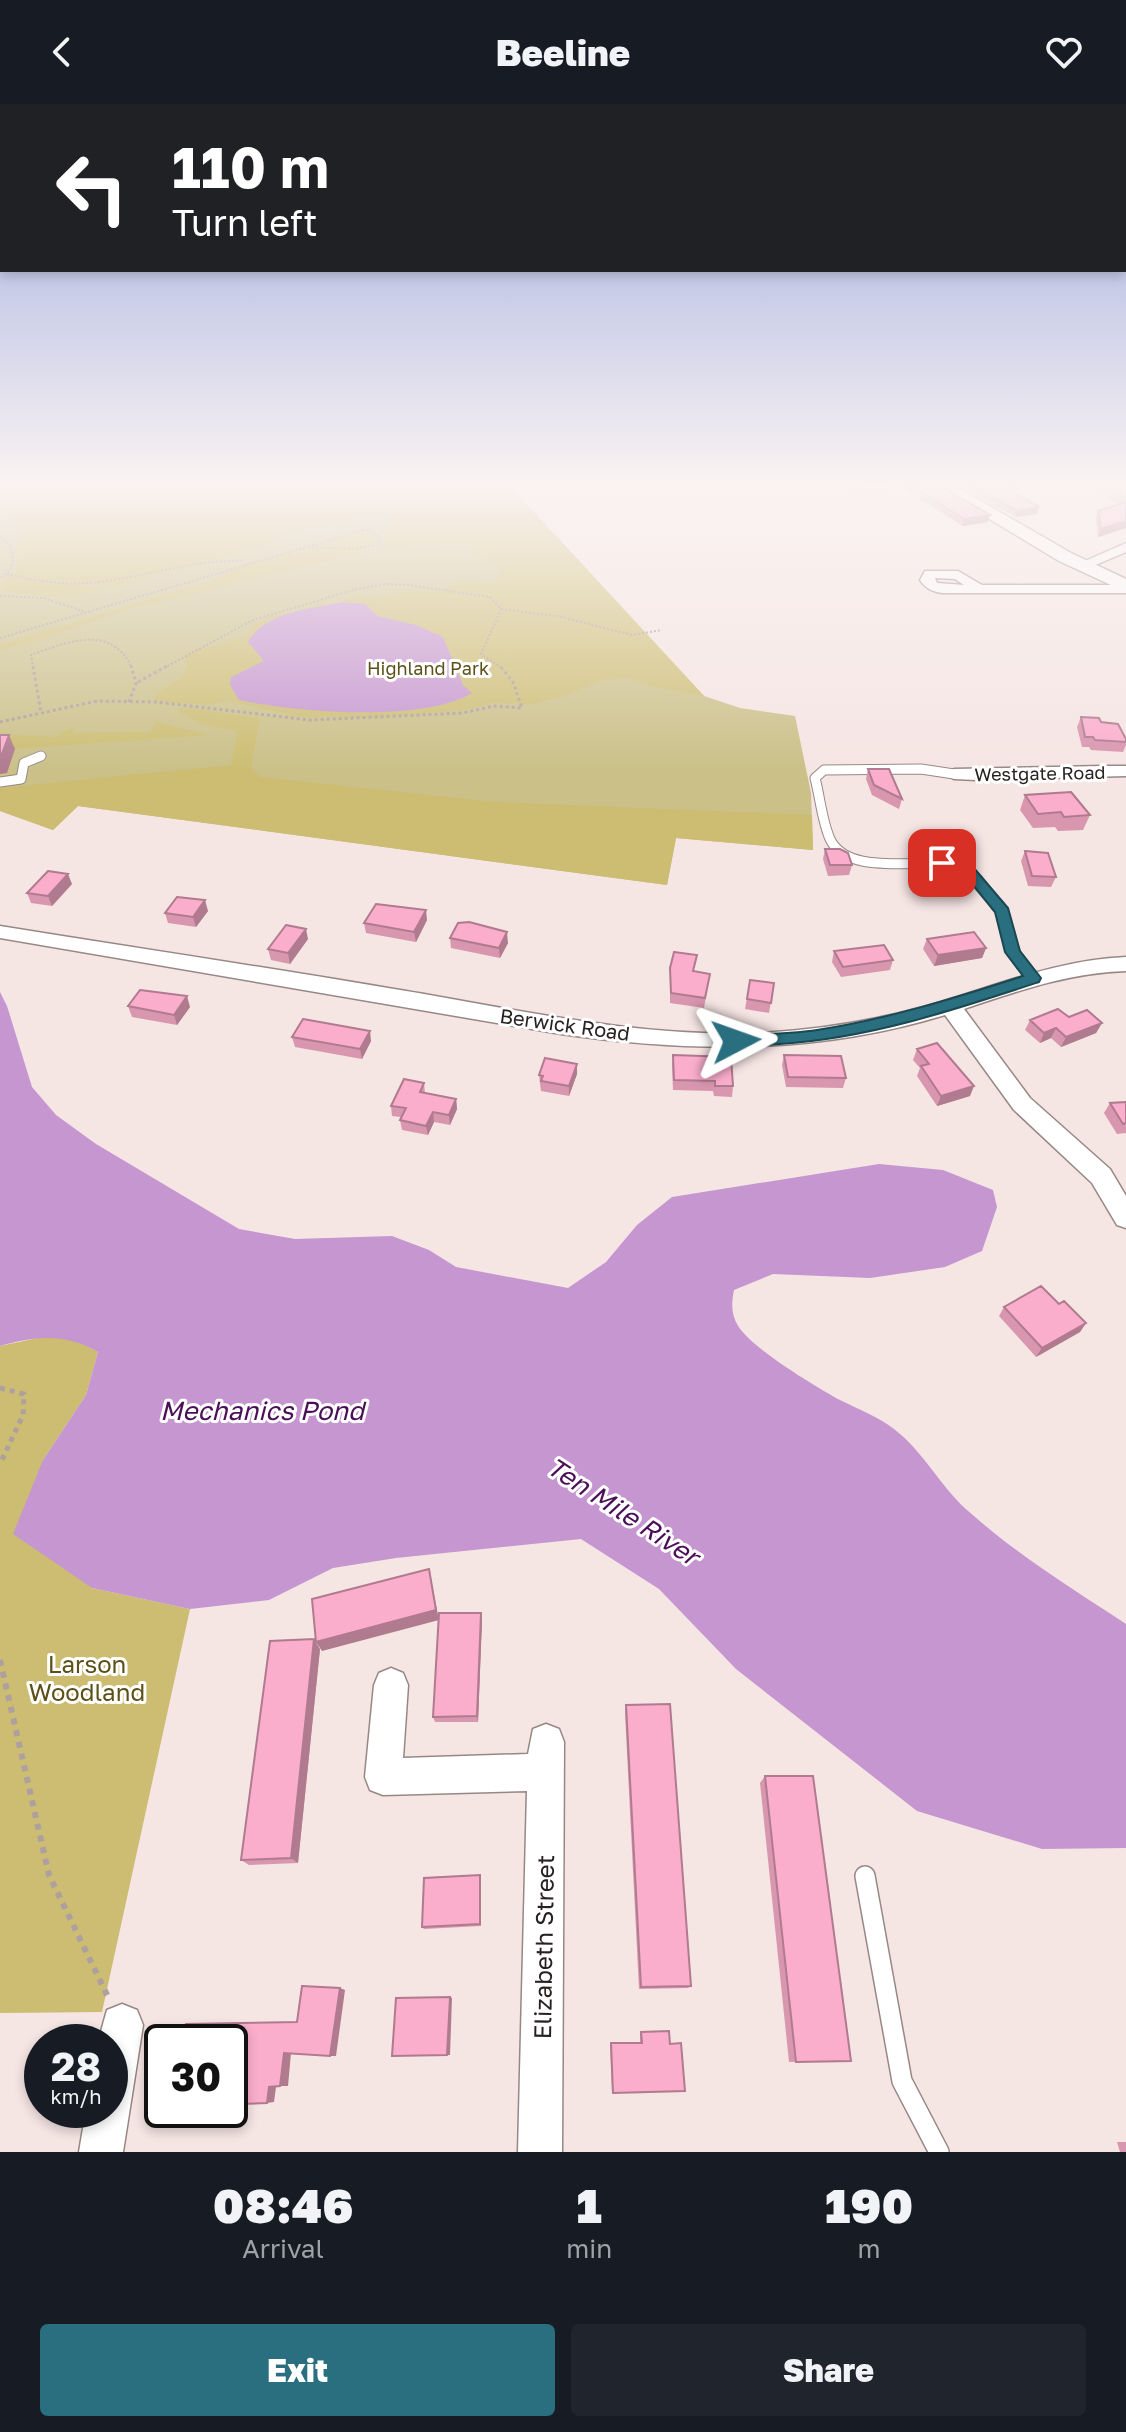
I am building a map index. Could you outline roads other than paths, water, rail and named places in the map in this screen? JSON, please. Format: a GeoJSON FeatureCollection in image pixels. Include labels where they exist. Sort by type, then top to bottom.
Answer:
{"type":"FeatureCollection","features":[{"type":"Feature","properties":{"kind":"street"},"geometry":{"type":"LineString","coordinates":[[977,587],[1126,587]]}},
{"type":"Feature","properties":{"kind":"street","name":"Westgate Road"},"geometry":{"type":"LineString","coordinates":[[954,774],[991,775],[1072,769],[1126,771]]}},
{"type":"Feature","properties":{"kind":"street","name":"Berwick Road"},"geometry":{"type":"LineString","coordinates":[[0,932],[505,1015],[678,1039],[736,1041],[814,1036],[950,1006],[1078,965],[1126,964]]}},
{"type":"Feature","properties":{"kind":"street"},"geometry":{"type":"LineString","coordinates":[[950,1006],[1022,1104],[1101,1176],[1126,1218]]}},
{"type":"Feature","properties":{"kind":"street","name":"Elizabeth Street"},"geometry":{"type":"LineString","coordinates":[[391,1685],[383,1777],[546,1757],[540,2152]]}},
{"type":"Feature","properties":{"kind":"street"},"geometry":{"type":"LineString","coordinates":[[101,2152],[105,2128]]}},
{"type":"Feature","properties":{"kind":"lane"},"geometry":{"type":"LineString","coordinates":[[0,782],[21,779],[24,763],[41,756]]}},
{"type":"Feature","properties":{"kind":"lane"},"geometry":{"type":"LineString","coordinates":[[954,774],[921,769],[824,770],[815,778],[831,841],[847,854],[878,864],[942,863],[968,870],[1002,911],[1013,952],[1033,978]]}},
{"type":"Feature","properties":{"kind":"lane"},"geometry":{"type":"LineString","coordinates":[[865,1876],[902,2081],[939,2152]]}},
{"type":"Feature","properties":{"kind":"water"},"geometry":{"type":"Polygon","coordinates":[[[343,602],[365,604],[378,616],[416,625],[443,637],[463,685],[472,693],[450,702],[392,712],[324,711],[239,700],[230,685],[231,677],[264,661],[248,642],[255,632],[290,613],[343,602]]]}},
{"type":"Feature","properties":{"kind":"water","name":"Mechanics Pond"},"geometry":{"type":"Polygon","coordinates":[[[0,992],[32,1087],[56,1115],[96,1144],[239,1229],[295,1239],[392,1236],[429,1250],[456,1267],[568,1288],[606,1262],[637,1225],[672,1197],[879,1164],[943,1170],[993,1190],[997,1207],[982,1251],[945,1267],[870,1278],[773,1274],[734,1290],[734,1316],[749,1339],[773,1358],[802,1378],[894,1429],[914,1448],[957,1501],[986,1526],[1044,1570],[1126,1624],[1126,1848],[1042,1849],[917,1811],[736,1669],[659,1589],[581,1539],[396,1558],[333,1568],[269,1600],[190,1609],[92,1588],[13,1534],[43,1460],[86,1395],[98,1352],[74,1342],[50,1338],[0,1346],[0,992]]]}},
{"type":"Feature","properties":{"kind":"park label","name":"Highland Park"},"geometry":{"type":"Point","coordinates":[428,668]}},
{"type":"Feature","properties":{"kind":"park label","name":"Larson Woodland"},"geometry":{"type":"Point","coordinates":[87,1677]}},
{"type":"Feature","properties":{"kind":"water label","name":"Ten Mile River"},"geometry":{"type":"Point","coordinates":[623,1511]}}]}
